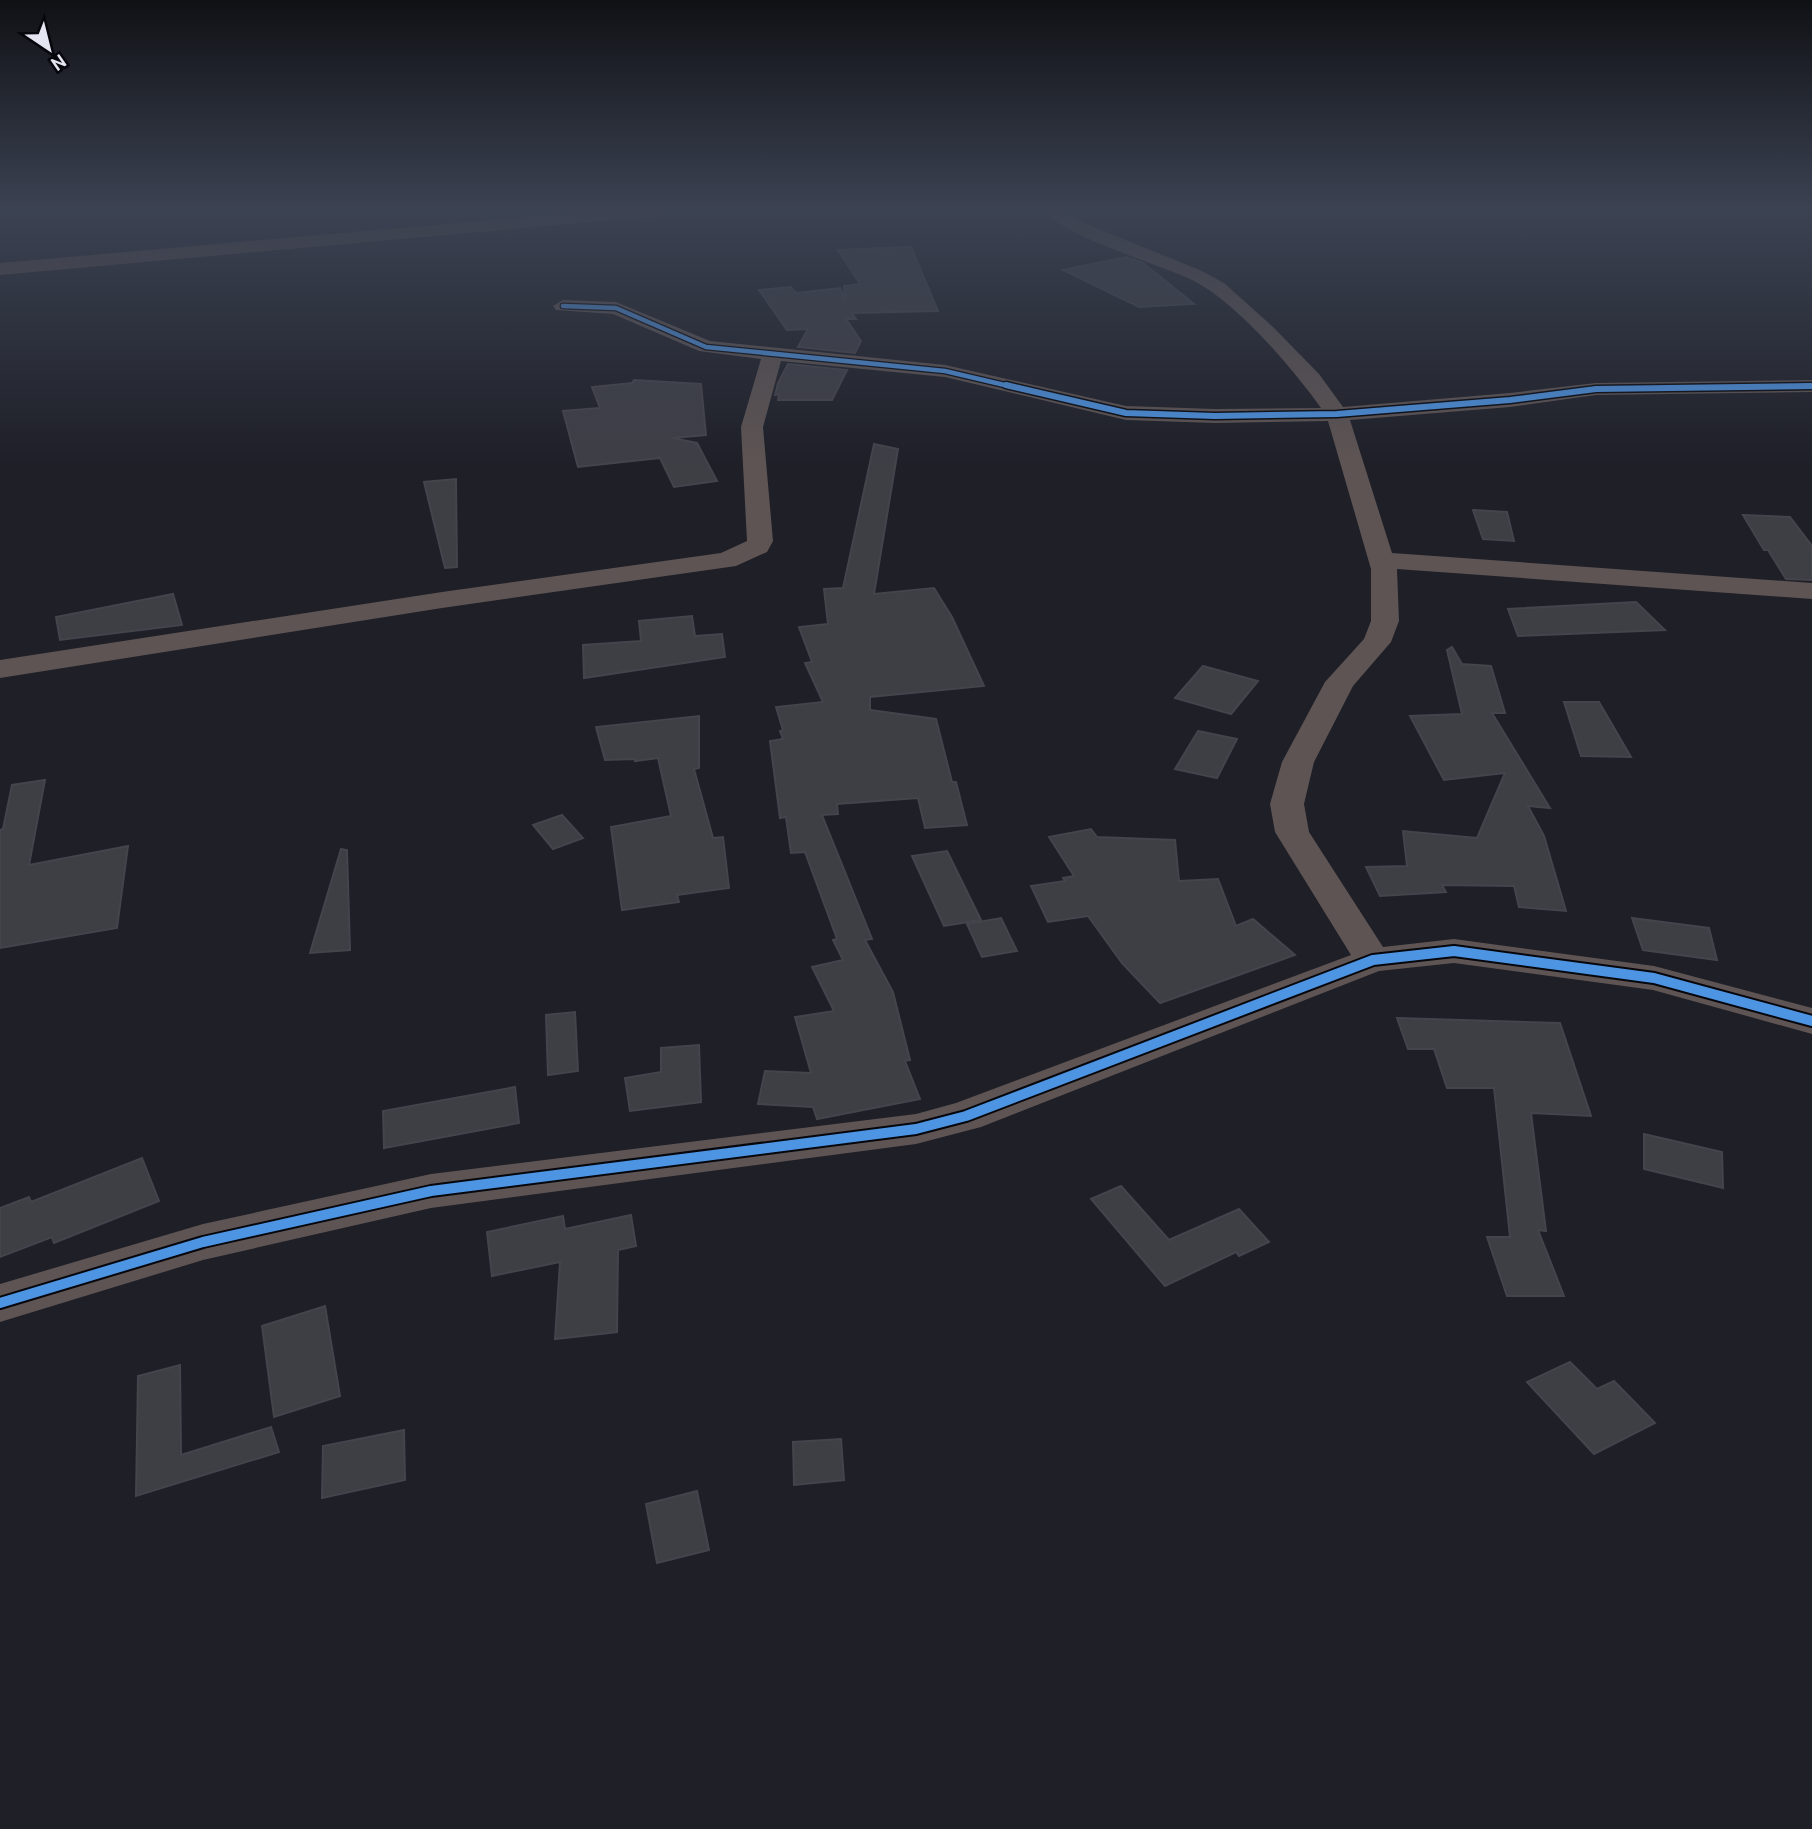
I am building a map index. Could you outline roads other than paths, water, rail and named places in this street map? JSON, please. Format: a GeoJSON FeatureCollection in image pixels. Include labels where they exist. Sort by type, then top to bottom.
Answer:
{"type":"FeatureCollection","features":[{"type":"Feature","properties":{"kind":"street"},"geometry":{"type":"LineString","coordinates":[[1226,295],[1275,340],[1311,379],[1337,414],[1381,560],[1385,621],[1377,642],[1340,682],[1298,762],[1287,804],[1292,831],[1373,960]]}},
{"type":"Feature","properties":{"kind":"street"},"geometry":{"type":"LineString","coordinates":[[563,306],[616,308],[706,347],[945,371],[1126,412],[1214,416],[1337,414],[1510,400],[1596,389],[1812,386]]}},
{"type":"Feature","properties":{"kind":"street"},"geometry":{"type":"LineString","coordinates":[[0,669],[442,600],[727,560],[745,554],[758,546],[760,541],[752,427],[774,353]]}},
{"type":"Feature","properties":{"kind":"street"},"geometry":{"type":"LineString","coordinates":[[1381,560],[1812,591]]}},
{"type":"Feature","properties":{"kind":"street"},"geometry":{"type":"LineString","coordinates":[[0,1303],[203,1242],[431,1191],[916,1129],[966,1116],[1373,960],[1454,951],[1654,978],[1812,1021]]}}]}
